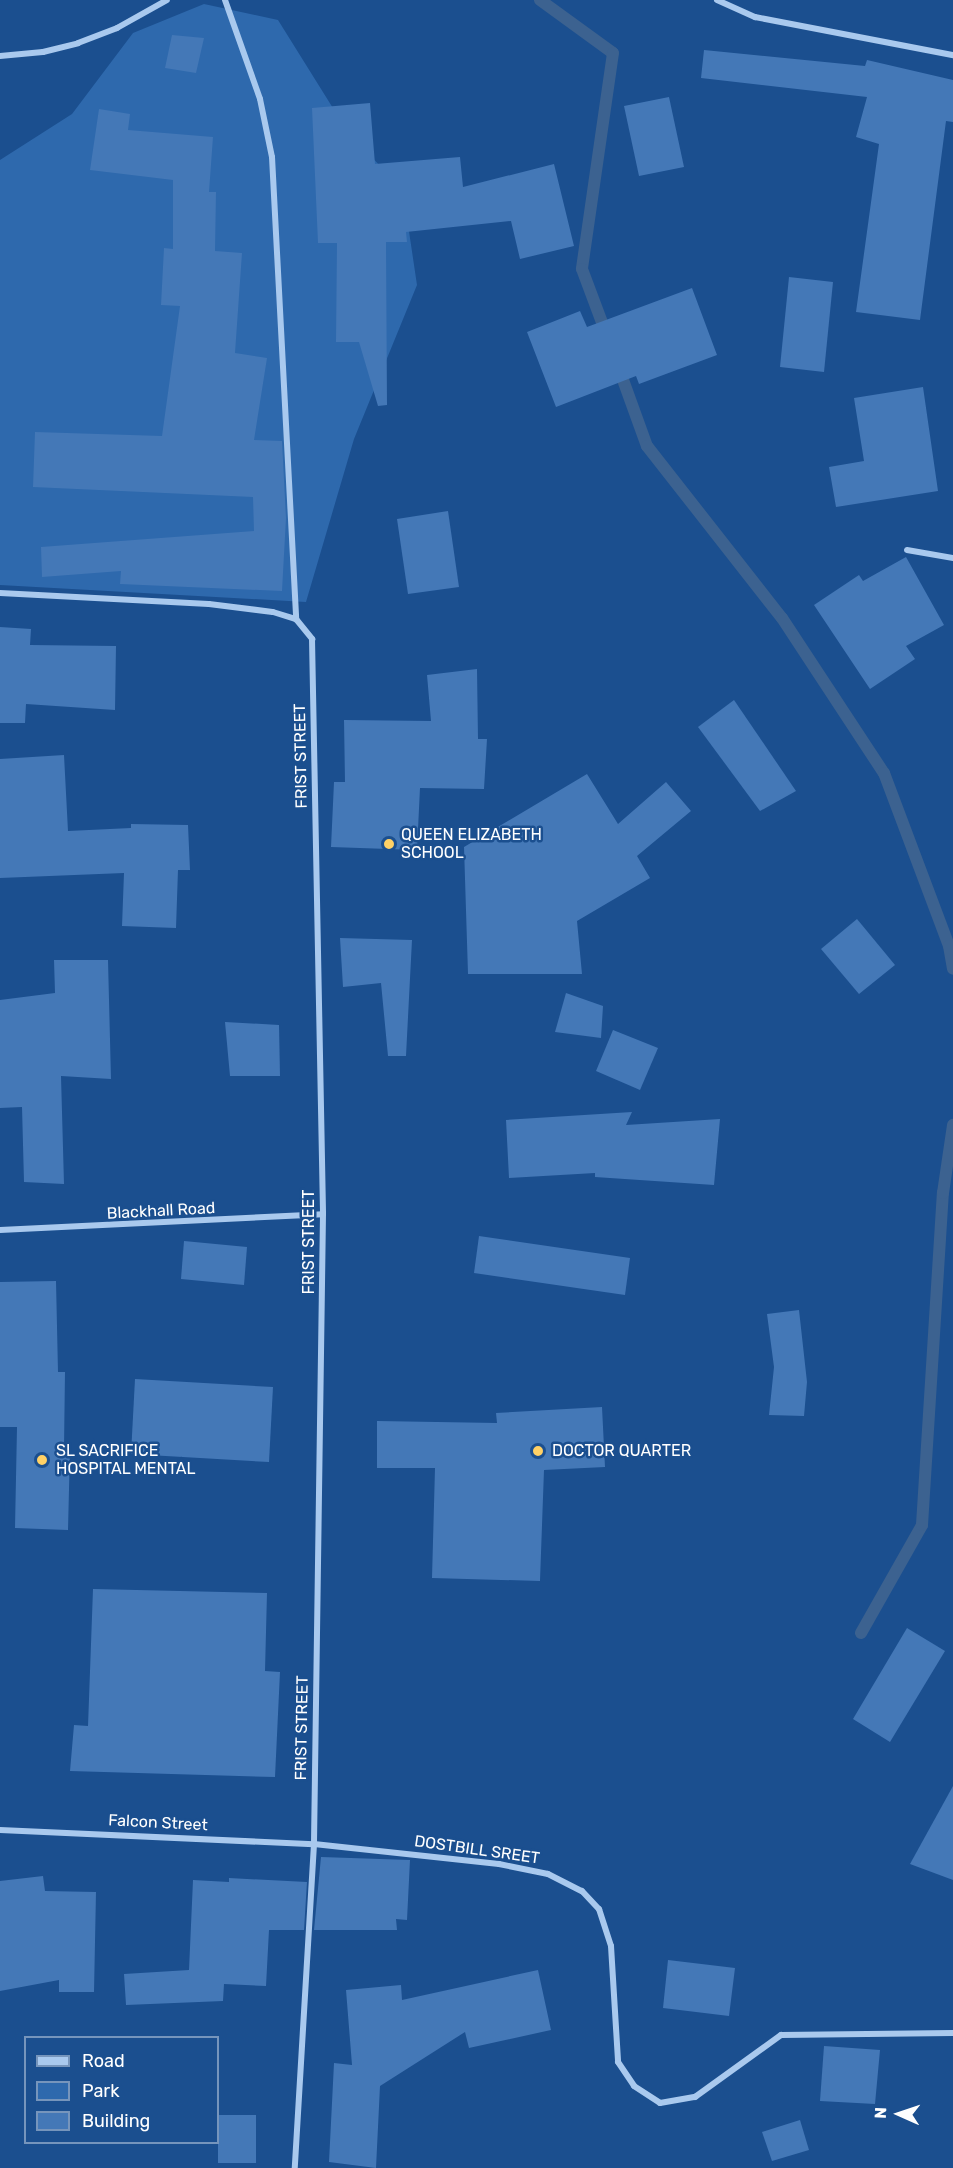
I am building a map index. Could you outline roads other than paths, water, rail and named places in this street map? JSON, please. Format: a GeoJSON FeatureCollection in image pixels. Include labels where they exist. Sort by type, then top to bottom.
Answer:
{"type":"FeatureCollection","features":[{"type":"Feature","properties":{"kind":"street"},"geometry":{"type":"LineString","coordinates":[[0,56],[43,52],[78,43],[117,28],[166,0]]}},
{"type":"Feature","properties":{"kind":"street"},"geometry":{"type":"LineString","coordinates":[[0,593],[209,604],[297,619],[272,157],[260,99],[225,0]]}},
{"type":"Feature","properties":{"kind":"street"},"geometry":{"type":"LineString","coordinates":[[717,0],[755,17],[953,55]]}},
{"type":"Feature","properties":{"kind":"street"},"geometry":{"type":"LineString","coordinates":[[907,550],[953,558]]}},
{"type":"Feature","properties":{"kind":"street","name":"FRIST STREET"},"geometry":{"type":"LineString","coordinates":[[295,2168],[314,1844],[323,1215],[312,639],[297,619]]}},
{"type":"Feature","properties":{"kind":"street","name":"Blackhall Road"},"geometry":{"type":"LineString","coordinates":[[0,1230],[323,1215]]}},
{"type":"Feature","properties":{"kind":"street","name":"Falcon Street"},"geometry":{"type":"LineString","coordinates":[[0,1830],[314,1844]]}},
{"type":"Feature","properties":{"kind":"street","name":"DOSTBILL SREET"},"geometry":{"type":"LineString","coordinates":[[314,1844],[499,1864],[548,1874],[582,1891],[599,1909],[611,1946],[618,2062],[634,2086],[660,2103],[695,2097],[781,2035],[953,2033]]}},
{"type":"Feature","properties":{"kind":"waterway"},"geometry":{"type":"LineString","coordinates":[[540,0],[613,53],[582,269],[607,336]]}},
{"type":"Feature","properties":{"kind":"waterway"},"geometry":{"type":"LineString","coordinates":[[618,366],[647,446],[782,618],[884,773],[949,946],[953,969]]}},
{"type":"Feature","properties":{"kind":"waterway"},"geometry":{"type":"LineString","coordinates":[[861,1633],[922,1525],[943,1193],[953,1125]]}},
{"type":"Feature","properties":{"kind":"place","name":"QUEEN ELIZABETH SCHOOL"},"geometry":{"type":"Point","coordinates":[389,844]}},
{"type":"Feature","properties":{"kind":"place","name":"DOCTOR QUARTER"},"geometry":{"type":"Point","coordinates":[538,1451]}},
{"type":"Feature","properties":{"kind":"place","name":"SL SACRIFICE HOSPITAL MENTAL"},"geometry":{"type":"Point","coordinates":[42,1460]}}]}
